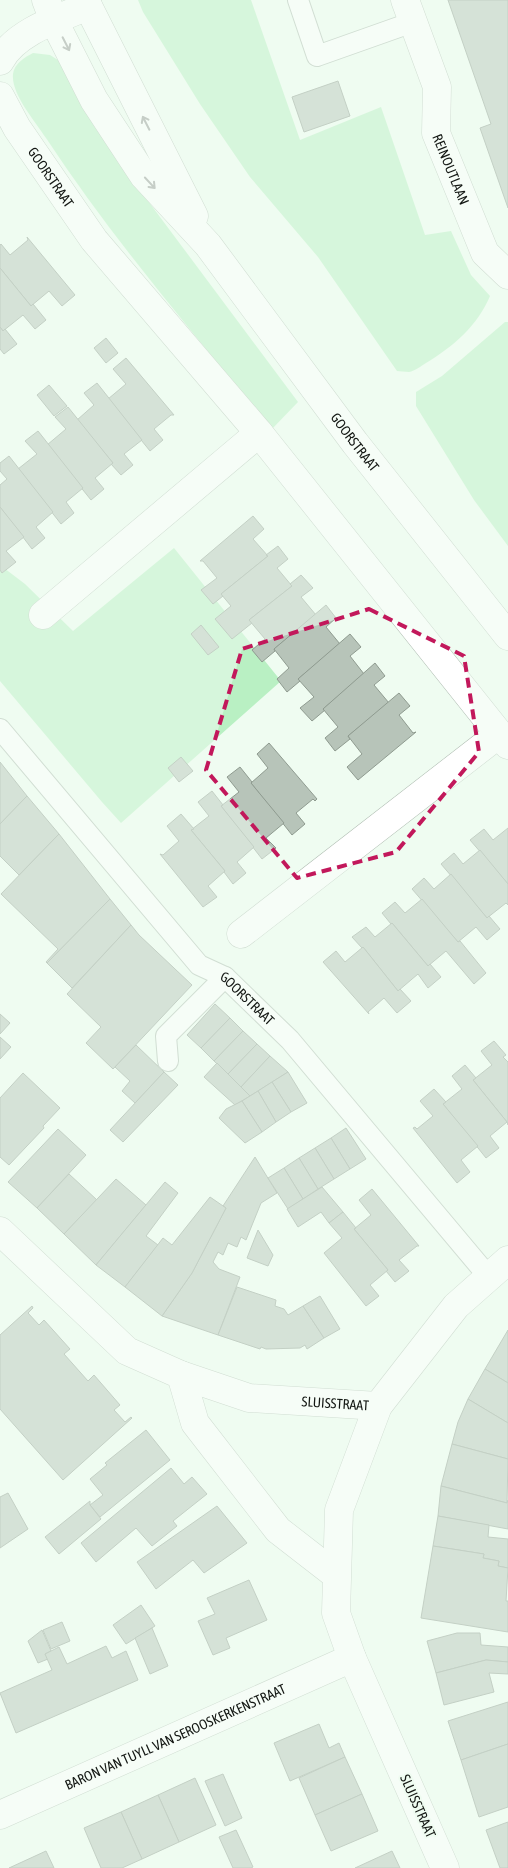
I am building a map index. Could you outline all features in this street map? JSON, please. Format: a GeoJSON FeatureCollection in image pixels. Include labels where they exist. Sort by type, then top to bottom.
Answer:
{"type":"FeatureCollection","features":[{"type":"Feature","properties":{"kind":"street","name":"GOORSTRAAT"},"geometry":{"type":"LineString","coordinates":[[0,61],[3,55],[50,10],[86,3],[208,244]]}},
{"type":"Feature","properties":{"kind":"street","name":"GOORSTRAAT"},"geometry":{"type":"LineString","coordinates":[[50,10],[94,100],[144,176],[208,244],[355,443],[508,636]]}},
{"type":"Feature","properties":{"kind":"street","name":"REINOUTLAAN"},"geometry":{"type":"LineString","coordinates":[[409,11],[437,87],[436,133],[485,252],[508,275]]}},
{"type":"Feature","properties":{"kind":"street","name":"GOORSTRAAT"},"geometry":{"type":"LineString","coordinates":[[0,96],[9,133],[94,240],[259,433],[503,739],[241,934]]}},
{"type":"Feature","properties":{"kind":"street"},"geometry":{"type":"LineString","coordinates":[[43,615],[259,433]]}},
{"type":"Feature","properties":{"kind":"street","name":"SLUISSTRAAT"},"geometry":{"type":"LineString","coordinates":[[2,1238],[127,1351],[181,1375],[249,1398],[378,1406],[339,1510],[336,1613],[352,1658],[445,1868]]}},
{"type":"Feature","properties":{"kind":"street","name":"GOORSTRAAT"},"geometry":{"type":"LineString","coordinates":[[378,1406],[456,1306],[498,1268]]}},
{"type":"Feature","properties":{"kind":"street"},"geometry":{"type":"LineString","coordinates":[[181,1375],[195,1423],[278,1530],[336,1575]]}},
{"type":"Feature","properties":{"kind":"street","name":"BARON VAN TUYLL VAN SEROOSKERKENSTRAAT"},"geometry":{"type":"LineString","coordinates":[[0,1815],[352,1658]]}},
{"type":"Feature","properties":{"kind":"lane","name":"REINOUTLAAN"},"geometry":{"type":"LineString","coordinates":[[298,0],[317,56],[409,11]]}},
{"type":"Feature","properties":{"kind":"lane","name":"GOORSTRAAT"},"geometry":{"type":"LineString","coordinates":[[0,729],[199,965],[225,977],[290,1040],[498,1268]]}},
{"type":"Feature","properties":{"kind":"lane"},"geometry":{"type":"LineString","coordinates":[[168,1061],[166,1036],[225,977]]}},
{"type":"Feature","properties":{"kind":"highlighted area"},"geometry":{"type":"Polygon","coordinates":[[[369,609],[464,656],[479,752],[396,852],[297,878],[206,770],[242,649],[369,609]]]}},
{"type":"Feature","properties":{"kind":"green space"},"geometry":{"type":"Polygon","coordinates":[[[138,0],[251,0],[300,140],[381,107],[425,235],[451,231],[471,275],[490,296],[479,316],[464,334],[446,350],[416,370],[409,372],[397,371],[318,257],[250,177],[200,104],[143,12],[138,0]]]}},
{"type":"Feature","properties":{"kind":"green space"},"geometry":{"type":"Polygon","coordinates":[[[33,53],[50,55],[58,60],[113,154],[298,402],[272,429],[99,214],[25,107],[13,82],[13,74],[18,64],[33,53]]]}},
{"type":"Feature","properties":{"kind":"green space"},"geometry":{"type":"Polygon","coordinates":[[[505,322],[508,322],[508,546],[474,500],[416,406],[416,392],[442,376],[505,322]]]}},
{"type":"Feature","properties":{"kind":"green space"},"geometry":{"type":"Polygon","coordinates":[[[174,548],[281,681],[121,823],[0,681],[0,565],[25,584],[73,631],[174,548]]]}},
{"type":"Feature","properties":{"kind":"building"},"geometry":{"type":"Polygon","coordinates":[[[448,0],[508,0],[508,208],[480,128],[491,124],[448,0]]]}},
{"type":"Feature","properties":{"kind":"building"},"geometry":{"type":"Polygon","coordinates":[[[338,81],[350,116],[304,132],[292,97],[338,81]]]}},
{"type":"Feature","properties":{"kind":"building"},"geometry":{"type":"Polygon","coordinates":[[[27,237],[75,295],[62,306],[49,291],[31,306],[0,268],[0,245],[10,255],[28,240],[27,237]]]}},
{"type":"Feature","properties":{"kind":"building"},"geometry":{"type":"Polygon","coordinates":[[[0,268],[31,306],[33,304],[46,320],[35,329],[23,315],[3,331],[0,327],[0,268]]]}},
{"type":"Feature","properties":{"kind":"building"},"geometry":{"type":"Polygon","coordinates":[[[0,327],[3,331],[5,329],[17,344],[4,354],[0,349],[0,327]]]}},
{"type":"Feature","properties":{"kind":"building"},"geometry":{"type":"Polygon","coordinates":[[[106,338],[118,353],[106,363],[94,348],[106,338]]]}},
{"type":"Feature","properties":{"kind":"building"},"geometry":{"type":"Polygon","coordinates":[[[126,358],[174,415],[171,415],[154,429],[163,440],[150,451],[108,399],[126,384],[113,369],[126,358]]]}},
{"type":"Feature","properties":{"kind":"building"},"geometry":{"type":"Polygon","coordinates":[[[97,383],[142,440],[124,454],[133,465],[121,475],[77,420],[94,405],[84,393],[97,383]]]}},
{"type":"Feature","properties":{"kind":"building"},"geometry":{"type":"Polygon","coordinates":[[[49,385],[67,406],[54,416],[37,395],[49,385]]]}},
{"type":"Feature","properties":{"kind":"building"},"geometry":{"type":"Polygon","coordinates":[[[68,407],[113,463],[95,478],[104,489],[91,500],[47,445],[66,429],[55,417],[68,407]]]}},
{"type":"Feature","properties":{"kind":"building"},"geometry":{"type":"Polygon","coordinates":[[[38,431],[83,488],[66,502],[74,513],[61,524],[18,469],[37,454],[25,441],[38,431]]]}},
{"type":"Feature","properties":{"kind":"building"},"geometry":{"type":"Polygon","coordinates":[[[9,456],[53,512],[36,527],[45,538],[32,549],[0,507],[0,485],[7,479],[0,471],[0,463],[9,456]]]}},
{"type":"Feature","properties":{"kind":"building"},"geometry":{"type":"Polygon","coordinates":[[[0,507],[24,537],[6,551],[16,562],[2,573],[0,570],[0,507]]]}},
{"type":"Feature","properties":{"kind":"building"},"geometry":{"type":"Polygon","coordinates":[[[253,516],[264,529],[253,539],[268,556],[221,594],[223,596],[213,604],[201,590],[217,578],[203,561],[200,561],[253,516]]]}},
{"type":"Feature","properties":{"kind":"building"},"geometry":{"type":"Polygon","coordinates":[[[278,546],[288,559],[277,568],[292,586],[249,620],[252,623],[232,639],[215,619],[231,606],[221,594],[278,546]]]}},
{"type":"Feature","properties":{"kind":"building"},"geometry":{"type":"Polygon","coordinates":[[[301,575],[313,588],[301,597],[316,615],[274,649],[275,651],[262,662],[252,650],[265,639],[249,620],[292,586],[290,584],[301,575]]]}},
{"type":"Feature","properties":{"kind":"building"},"geometry":{"type":"Polygon","coordinates":[[[326,605],[336,618],[326,627],[340,644],[298,679],[300,681],[287,692],[277,679],[289,668],[274,649],[326,605]]]}},
{"type":"Feature","properties":{"kind":"building"},"geometry":{"type":"Polygon","coordinates":[[[201,625],[219,647],[208,655],[191,634],[201,625]]]}},
{"type":"Feature","properties":{"kind":"building"},"geometry":{"type":"Polygon","coordinates":[[[350,634],[361,647],[350,656],[364,674],[323,709],[325,710],[312,721],[300,708],[314,697],[298,679],[350,634]]]}},
{"type":"Feature","properties":{"kind":"building"},"geometry":{"type":"Polygon","coordinates":[[[375,663],[385,676],[374,685],[389,703],[348,736],[350,739],[335,751],[325,738],[338,727],[323,709],[375,663]]]}},
{"type":"Feature","properties":{"kind":"building"},"geometry":{"type":"Polygon","coordinates":[[[399,693],[410,706],[399,715],[413,733],[416,732],[358,780],[347,767],[362,754],[348,736],[399,693]]]}},
{"type":"Feature","properties":{"kind":"building"},"geometry":{"type":"Polygon","coordinates":[[[269,743],[317,799],[315,801],[313,799],[296,813],[305,824],[292,835],[251,783],[268,768],[257,754],[269,743]]]}},
{"type":"Feature","properties":{"kind":"building"},"geometry":{"type":"Polygon","coordinates":[[[181,757],[193,771],[179,782],[168,768],[181,757]]]}},
{"type":"Feature","properties":{"kind":"building"},"geometry":{"type":"Polygon","coordinates":[[[0,762],[27,796],[0,824],[0,762]]]}},
{"type":"Feature","properties":{"kind":"building"},"geometry":{"type":"Polygon","coordinates":[[[240,767],[284,823],[266,838],[276,848],[262,859],[221,806],[239,792],[227,777],[240,767]]]}},
{"type":"Feature","properties":{"kind":"building"},"geometry":{"type":"Polygon","coordinates":[[[212,791],[223,805],[221,806],[254,847],[237,862],[246,873],[233,884],[225,871],[191,830],[209,816],[198,802],[212,791]]]}},
{"type":"Feature","properties":{"kind":"building"},"geometry":{"type":"Polygon","coordinates":[[[27,796],[59,834],[19,875],[0,856],[0,824],[27,796]]]}},
{"type":"Feature","properties":{"kind":"building"},"geometry":{"type":"Polygon","coordinates":[[[181,814],[194,829],[191,830],[225,871],[208,886],[217,897],[203,907],[160,854],[163,855],[179,841],[167,826],[181,814]]]}},
{"type":"Feature","properties":{"kind":"building"},"geometry":{"type":"Polygon","coordinates":[[[508,828],[508,884],[470,840],[484,829],[493,840],[508,828]]]}},
{"type":"Feature","properties":{"kind":"building"},"geometry":{"type":"Polygon","coordinates":[[[59,834],[110,899],[47,963],[58,949],[1,894],[59,834]]]}},
{"type":"Feature","properties":{"kind":"building"},"geometry":{"type":"Polygon","coordinates":[[[480,850],[508,884],[508,905],[506,903],[487,918],[441,864],[454,853],[463,864],[480,850]]]}},
{"type":"Feature","properties":{"kind":"building"},"geometry":{"type":"Polygon","coordinates":[[[451,874],[487,918],[489,916],[500,929],[487,940],[476,927],[458,942],[412,889],[424,878],[434,889],[451,874]]]}},
{"type":"Feature","properties":{"kind":"building"},"geometry":{"type":"Polygon","coordinates":[[[110,899],[131,925],[72,988],[47,963],[110,899]]]}},
{"type":"Feature","properties":{"kind":"building"},"geometry":{"type":"Polygon","coordinates":[[[422,899],[486,973],[474,984],[446,951],[428,966],[382,913],[395,902],[405,913],[422,899]]]}},
{"type":"Feature","properties":{"kind":"building"},"geometry":{"type":"Polygon","coordinates":[[[392,923],[428,966],[430,964],[441,977],[428,988],[418,974],[398,991],[363,947],[352,937],[366,927],[375,937],[392,923]]]}},
{"type":"Feature","properties":{"kind":"building"},"geometry":{"type":"Polygon","coordinates":[[[131,925],[139,935],[192,985],[113,1069],[86,1043],[101,1027],[67,994],[131,925]]]}},
{"type":"Feature","properties":{"kind":"building"},"geometry":{"type":"Polygon","coordinates":[[[363,947],[398,991],[400,989],[411,1001],[397,1013],[384,998],[368,1012],[369,1014],[323,962],[336,951],[345,962],[363,947]]]}},
{"type":"Feature","properties":{"kind":"building"},"geometry":{"type":"Polygon","coordinates":[[[215,1004],[230,1018],[201,1048],[187,1035],[215,1004]]]}},
{"type":"Feature","properties":{"kind":"building"},"geometry":{"type":"Polygon","coordinates":[[[0,1014],[10,1023],[0,1034],[0,1014]]]}},
{"type":"Feature","properties":{"kind":"building"},"geometry":{"type":"Polygon","coordinates":[[[230,1018],[243,1031],[214,1061],[201,1048],[230,1018]]]}},
{"type":"Feature","properties":{"kind":"building"},"geometry":{"type":"Polygon","coordinates":[[[243,1031],[257,1044],[228,1074],[214,1061],[243,1031]]]}},
{"type":"Feature","properties":{"kind":"building"},"geometry":{"type":"Polygon","coordinates":[[[0,1037],[11,1047],[0,1059],[0,1037]]]}},
{"type":"Feature","properties":{"kind":"building"},"geometry":{"type":"Polygon","coordinates":[[[494,1041],[506,1055],[503,1057],[508,1062],[508,1125],[473,1080],[492,1065],[481,1051],[494,1041]]]}},
{"type":"Feature","properties":{"kind":"building"},"geometry":{"type":"Polygon","coordinates":[[[257,1044],[270,1056],[241,1087],[228,1074],[257,1044]]]}},
{"type":"Feature","properties":{"kind":"building"},"geometry":{"type":"Polygon","coordinates":[[[136,1045],[164,1072],[135,1103],[122,1091],[130,1081],[115,1067],[136,1045]]]}},
{"type":"Feature","properties":{"kind":"building"},"geometry":{"type":"Polygon","coordinates":[[[270,1056],[288,1072],[250,1096],[241,1087],[270,1056]]]}},
{"type":"Feature","properties":{"kind":"building"},"geometry":{"type":"Polygon","coordinates":[[[217,1063],[250,1096],[235,1105],[204,1077],[217,1063]]]}},
{"type":"Feature","properties":{"kind":"building"},"geometry":{"type":"Polygon","coordinates":[[[465,1065],[476,1078],[473,1080],[507,1122],[490,1136],[499,1148],[486,1158],[443,1104],[462,1089],[452,1076],[465,1065]]]}},
{"type":"Feature","properties":{"kind":"building"},"geometry":{"type":"Polygon","coordinates":[[[164,1072],[178,1085],[123,1142],[110,1130],[164,1072]]]}},
{"type":"Feature","properties":{"kind":"building"},"geometry":{"type":"Polygon","coordinates":[[[288,1072],[307,1103],[291,1112],[272,1082],[288,1072]]]}},
{"type":"Feature","properties":{"kind":"building"},"geometry":{"type":"Polygon","coordinates":[[[23,1073],[60,1108],[9,1165],[0,1157],[0,1098],[23,1073]]]}},
{"type":"Feature","properties":{"kind":"building"},"geometry":{"type":"Polygon","coordinates":[[[272,1082],[291,1112],[276,1122],[258,1091],[272,1082]]]}},
{"type":"Feature","properties":{"kind":"building"},"geometry":{"type":"Polygon","coordinates":[[[434,1089],[446,1102],[443,1104],[478,1146],[461,1160],[470,1172],[457,1183],[413,1128],[417,1129],[433,1116],[420,1101],[434,1089]]]}},
{"type":"Feature","properties":{"kind":"building"},"geometry":{"type":"Polygon","coordinates":[[[258,1091],[276,1122],[262,1132],[242,1101],[258,1091]]]}},
{"type":"Feature","properties":{"kind":"building"},"geometry":{"type":"Polygon","coordinates":[[[242,1101],[262,1132],[245,1143],[219,1118],[226,1109],[242,1101]]]}},
{"type":"Feature","properties":{"kind":"building"},"geometry":{"type":"Polygon","coordinates":[[[346,1128],[366,1159],[350,1169],[331,1138],[346,1128]]]}},
{"type":"Feature","properties":{"kind":"building"},"geometry":{"type":"Polygon","coordinates":[[[58,1129],[86,1155],[37,1208],[8,1182],[58,1129]]]}},
{"type":"Feature","properties":{"kind":"building"},"geometry":{"type":"Polygon","coordinates":[[[331,1138],[350,1169],[334,1179],[315,1148],[331,1138]]]}},
{"type":"Feature","properties":{"kind":"building"},"geometry":{"type":"Polygon","coordinates":[[[315,1148],[334,1179],[318,1189],[299,1158],[315,1148]]]}},
{"type":"Feature","properties":{"kind":"building"},"geometry":{"type":"Polygon","coordinates":[[[255,1157],[277,1193],[261,1203],[246,1240],[241,1237],[237,1247],[228,1243],[223,1255],[218,1252],[213,1262],[219,1269],[240,1277],[218,1335],[162,1316],[192,1273],[226,1208],[223,1206],[255,1157]]]}},
{"type":"Feature","properties":{"kind":"building"},"geometry":{"type":"Polygon","coordinates":[[[299,1158],[318,1189],[303,1199],[284,1168],[299,1158]]]}},
{"type":"Feature","properties":{"kind":"building"},"geometry":{"type":"Polygon","coordinates":[[[284,1168],[303,1199],[288,1209],[268,1178],[284,1168]]]}},
{"type":"Feature","properties":{"kind":"building"},"geometry":{"type":"Polygon","coordinates":[[[69,1174],[97,1200],[64,1234],[37,1208],[69,1174]]]}},
{"type":"Feature","properties":{"kind":"building"},"geometry":{"type":"Polygon","coordinates":[[[116,1179],[146,1205],[96,1265],[64,1234],[116,1179]]]}},
{"type":"Feature","properties":{"kind":"building"},"geometry":{"type":"Polygon","coordinates":[[[165,1182],[178,1193],[146,1236],[158,1245],[125,1287],[96,1265],[165,1182]]]}},
{"type":"Feature","properties":{"kind":"building"},"geometry":{"type":"Polygon","coordinates":[[[322,1187],[343,1212],[329,1223],[321,1212],[298,1227],[287,1209],[322,1187]]]}},
{"type":"Feature","properties":{"kind":"building"},"geometry":{"type":"Polygon","coordinates":[[[372,1189],[419,1246],[399,1260],[409,1271],[395,1282],[386,1271],[388,1270],[354,1229],[371,1215],[359,1200],[372,1189]]]}},
{"type":"Feature","properties":{"kind":"building"},"geometry":{"type":"Polygon","coordinates":[[[210,1197],[226,1208],[192,1273],[162,1316],[125,1287],[163,1238],[172,1245],[210,1197]]]}},
{"type":"Feature","properties":{"kind":"building"},"geometry":{"type":"Polygon","coordinates":[[[343,1212],[356,1228],[354,1229],[388,1270],[370,1285],[379,1296],[366,1306],[324,1253],[342,1238],[329,1223],[343,1212]]]}},
{"type":"Feature","properties":{"kind":"building"},"geometry":{"type":"Polygon","coordinates":[[[258,1230],[273,1255],[268,1266],[247,1258],[258,1230]]]}},
{"type":"Feature","properties":{"kind":"building"},"geometry":{"type":"Polygon","coordinates":[[[237,1287],[276,1300],[275,1306],[284,1309],[288,1315],[303,1306],[324,1338],[307,1349],[305,1345],[300,1348],[266,1349],[261,1347],[260,1349],[218,1335],[237,1287]]]}},
{"type":"Feature","properties":{"kind":"building"},"geometry":{"type":"Polygon","coordinates":[[[320,1296],[340,1329],[324,1338],[303,1306],[320,1296]]]}},
{"type":"Feature","properties":{"kind":"building"},"geometry":{"type":"Polygon","coordinates":[[[32,1306],[33,1308],[28,1313],[39,1325],[44,1320],[70,1349],[64,1354],[88,1381],[94,1375],[120,1405],[114,1410],[125,1422],[132,1418],[63,1480],[0,1409],[0,1335],[32,1306]]]}},
{"type":"Feature","properties":{"kind":"building"},"geometry":{"type":"Polygon","coordinates":[[[508,1330],[508,1383],[485,1369],[508,1330]]]}},
{"type":"Feature","properties":{"kind":"building"},"geometry":{"type":"Polygon","coordinates":[[[485,1369],[508,1383],[508,1423],[468,1399],[485,1369]]]}},
{"type":"Feature","properties":{"kind":"building"},"geometry":{"type":"Polygon","coordinates":[[[468,1399],[508,1423],[508,1459],[452,1444],[458,1422],[468,1399]]]}},
{"type":"Feature","properties":{"kind":"building"},"geometry":{"type":"Polygon","coordinates":[[[146,1430],[170,1460],[100,1517],[90,1505],[103,1495],[90,1479],[107,1465],[105,1463],[146,1430]]]}},
{"type":"Feature","properties":{"kind":"building"},"geometry":{"type":"Polygon","coordinates":[[[452,1444],[508,1459],[507,1503],[441,1486],[452,1444]]]}},
{"type":"Feature","properties":{"kind":"building"},"geometry":{"type":"Polygon","coordinates":[[[171,1468],[184,1484],[192,1477],[207,1494],[173,1521],[177,1526],[152,1546],[136,1528],[96,1562],[81,1543],[171,1468]]]}},
{"type":"Feature","properties":{"kind":"building"},"geometry":{"type":"Polygon","coordinates":[[[441,1486],[507,1503],[508,1500],[508,1529],[438,1516],[441,1486]]]}},
{"type":"Feature","properties":{"kind":"building"},"geometry":{"type":"Polygon","coordinates":[[[8,1493],[28,1529],[0,1548],[0,1497],[8,1493]]]}},
{"type":"Feature","properties":{"kind":"building"},"geometry":{"type":"Polygon","coordinates":[[[90,1501],[90,1505],[101,1519],[59,1554],[45,1537],[90,1501]]]}},
{"type":"Feature","properties":{"kind":"building"},"geometry":{"type":"Polygon","coordinates":[[[217,1506],[247,1543],[204,1573],[193,1560],[156,1589],[137,1562],[217,1506]]]}},
{"type":"Feature","properties":{"kind":"building"},"geometry":{"type":"Polygon","coordinates":[[[438,1516],[489,1525],[488,1537],[508,1539],[508,1568],[498,1566],[499,1561],[483,1558],[484,1554],[433,1546],[438,1516]]]}},
{"type":"Feature","properties":{"kind":"building"},"geometry":{"type":"Polygon","coordinates":[[[433,1546],[484,1554],[483,1558],[499,1561],[498,1566],[508,1568],[506,1601],[508,1601],[508,1632],[421,1618],[433,1546]]]}},
{"type":"Feature","properties":{"kind":"building"},"geometry":{"type":"Polygon","coordinates":[[[249,1580],[267,1620],[226,1638],[230,1648],[213,1655],[198,1621],[215,1614],[207,1598],[249,1580]]]}},
{"type":"Feature","properties":{"kind":"building"},"geometry":{"type":"Polygon","coordinates":[[[141,1605],[155,1626],[126,1644],[113,1625],[141,1605]]]}},
{"type":"Feature","properties":{"kind":"building"},"geometry":{"type":"Polygon","coordinates":[[[62,1622],[70,1641],[51,1649],[43,1630],[62,1622]]]}},
{"type":"Feature","properties":{"kind":"building"},"geometry":{"type":"Polygon","coordinates":[[[152,1628],[168,1666],[150,1674],[135,1638],[152,1628]]]}},
{"type":"Feature","properties":{"kind":"building"},"geometry":{"type":"Polygon","coordinates":[[[42,1630],[51,1651],[45,1654],[48,1659],[38,1663],[28,1641],[42,1630]]]}},
{"type":"Feature","properties":{"kind":"building"},"geometry":{"type":"Polygon","coordinates":[[[457,1633],[480,1633],[481,1645],[508,1647],[508,1662],[486,1660],[436,1673],[427,1641],[457,1633]]]}},
{"type":"Feature","properties":{"kind":"building"},"geometry":{"type":"Polygon","coordinates":[[[106,1646],[112,1658],[126,1651],[138,1680],[16,1733],[0,1693],[52,1670],[45,1654],[59,1647],[67,1664],[106,1646]]]}},
{"type":"Feature","properties":{"kind":"building"},"geometry":{"type":"Polygon","coordinates":[[[486,1660],[508,1662],[508,1674],[489,1673],[494,1692],[444,1705],[436,1673],[486,1660]]]}},
{"type":"Feature","properties":{"kind":"building"},"geometry":{"type":"Polygon","coordinates":[[[508,1702],[508,1744],[461,1760],[448,1721],[508,1702]]]}},
{"type":"Feature","properties":{"kind":"building"},"geometry":{"type":"Polygon","coordinates":[[[319,1724],[329,1748],[339,1743],[345,1757],[290,1781],[274,1743],[319,1724]]]}},
{"type":"Feature","properties":{"kind":"building"},"geometry":{"type":"Polygon","coordinates":[[[508,1744],[508,1807],[479,1817],[461,1760],[508,1744]]]}},
{"type":"Feature","properties":{"kind":"building"},"geometry":{"type":"Polygon","coordinates":[[[345,1757],[362,1794],[315,1815],[299,1778],[345,1757]]]}},
{"type":"Feature","properties":{"kind":"building"},"geometry":{"type":"Polygon","coordinates":[[[223,1774],[242,1818],[225,1826],[205,1781],[223,1774]]]}},
{"type":"Feature","properties":{"kind":"building"},"geometry":{"type":"Polygon","coordinates":[[[195,1778],[216,1825],[179,1842],[158,1795],[195,1778]]]}},
{"type":"Feature","properties":{"kind":"building"},"geometry":{"type":"Polygon","coordinates":[[[362,1794],[378,1831],[331,1851],[315,1815],[362,1794]]]}},
{"type":"Feature","properties":{"kind":"building"},"geometry":{"type":"Polygon","coordinates":[[[158,1795],[179,1842],[142,1859],[121,1812],[158,1795]]]}},
{"type":"Feature","properties":{"kind":"building"},"geometry":{"type":"Polygon","coordinates":[[[121,1812],[142,1859],[122,1868],[101,1868],[84,1828],[121,1812]]]}},
{"type":"Feature","properties":{"kind":"building"},"geometry":{"type":"Polygon","coordinates":[[[508,1822],[508,1868],[500,1868],[486,1830],[508,1822]]]}},
{"type":"Feature","properties":{"kind":"building"},"geometry":{"type":"Polygon","coordinates":[[[236,1830],[253,1867],[251,1868],[233,1868],[219,1837],[236,1830]]]}},
{"type":"Feature","properties":{"kind":"building"},"geometry":{"type":"Polygon","coordinates":[[[46,1851],[54,1868],[9,1868],[46,1851]]]}},
{"type":"Feature","properties":{"kind":"building"},"geometry":{"type":"Polygon","coordinates":[[[392,1851],[400,1868],[355,1868],[392,1851]]]}}]}
